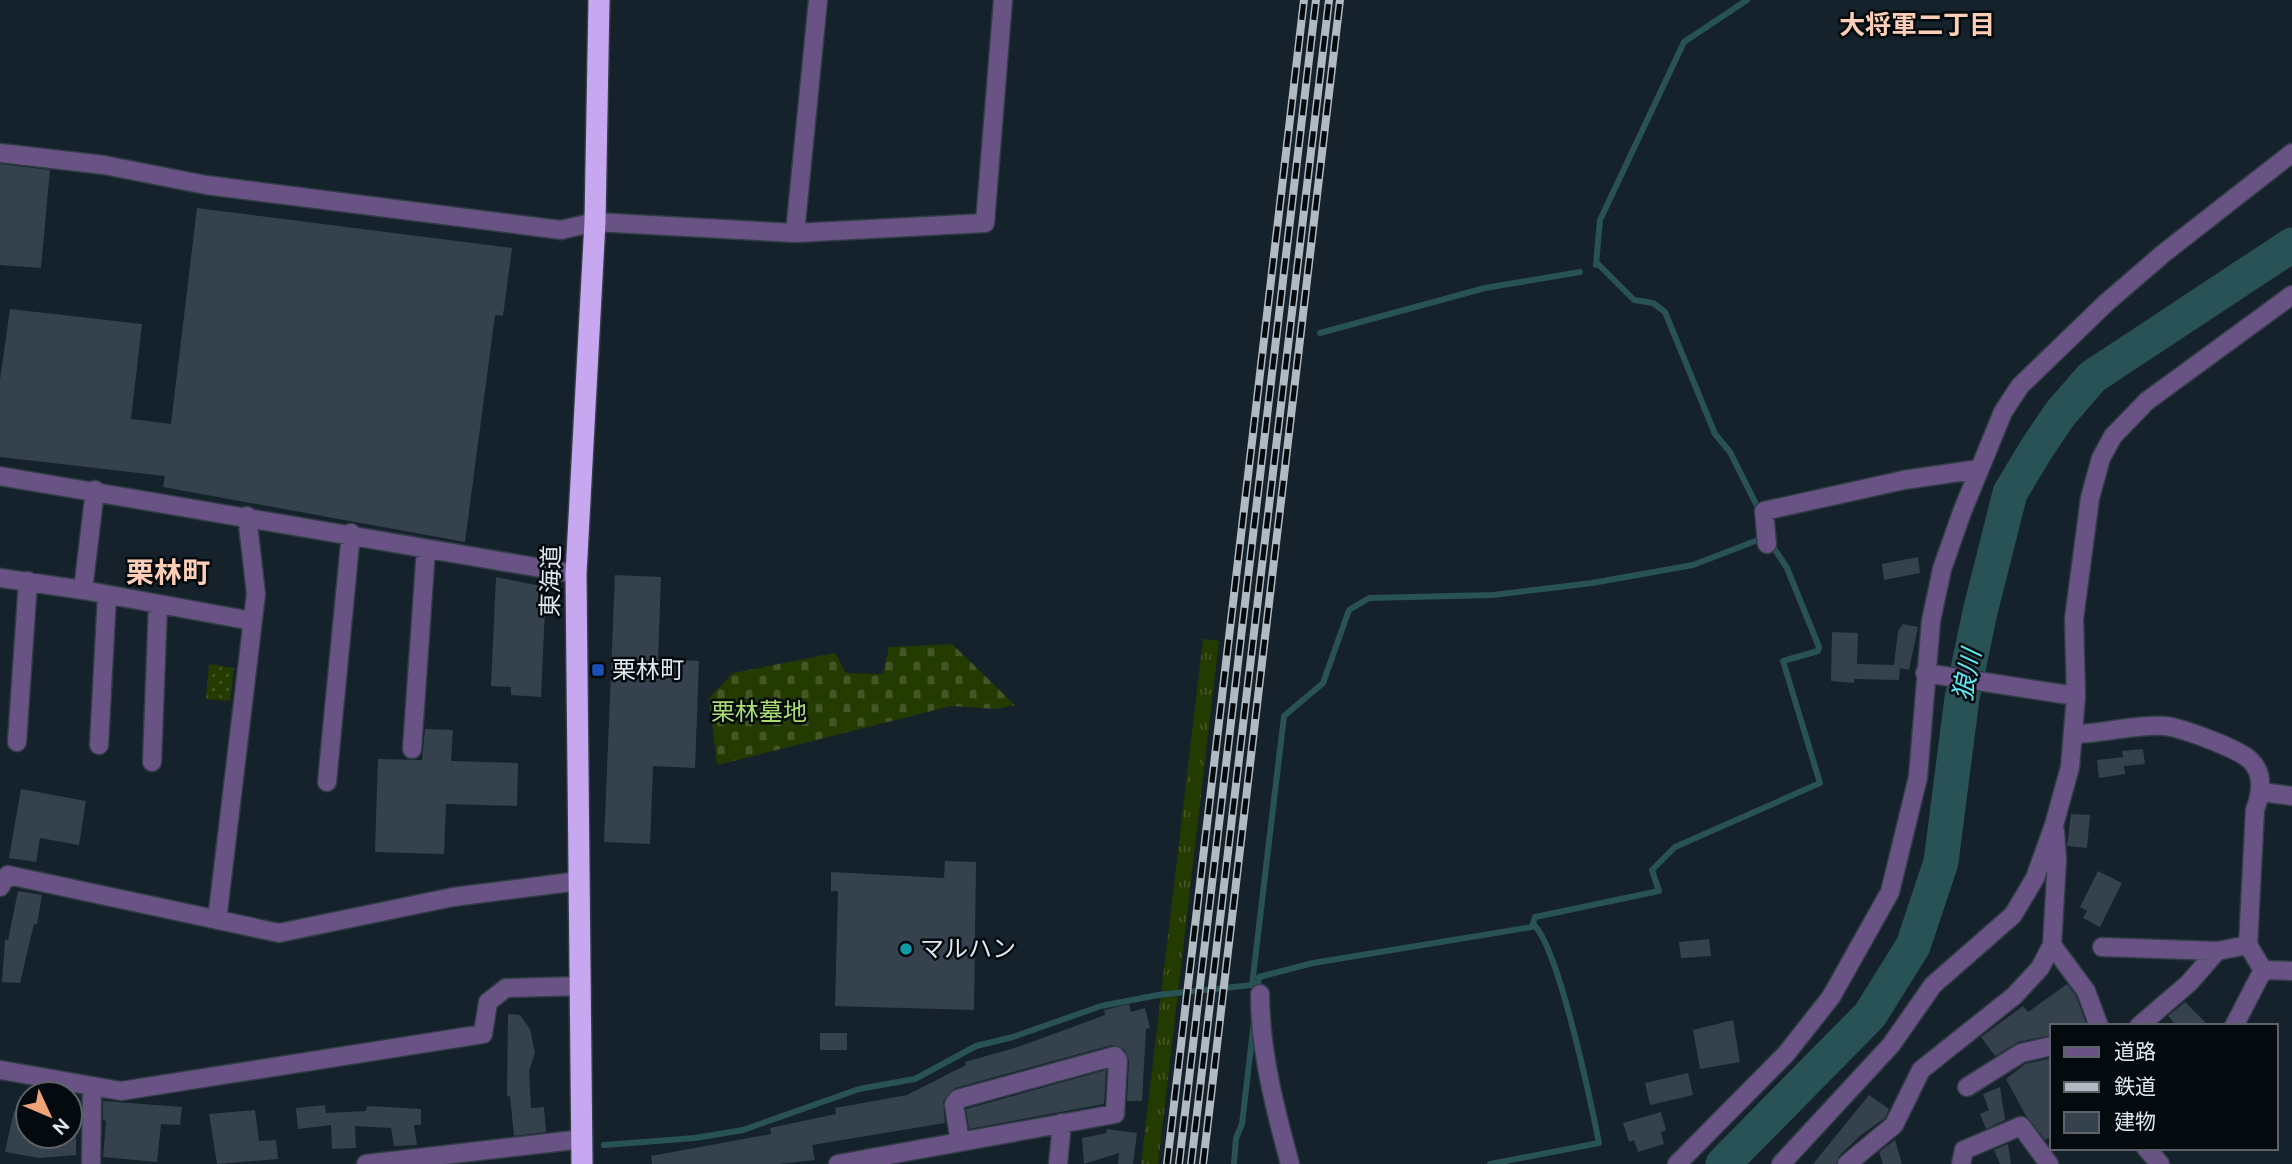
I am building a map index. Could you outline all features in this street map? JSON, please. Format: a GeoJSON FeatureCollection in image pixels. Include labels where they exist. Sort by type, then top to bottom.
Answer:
{"type":"FeatureCollection","features":[{"type":"Feature","properties":{"kind":"highway","name":"東海道"},"geometry":{"type":"LineString","coordinates":[[582,1164],[576,574],[595,222],[599,0]]}},
{"type":"Feature","properties":{"kind":"street"},"geometry":{"type":"LineString","coordinates":[[795,233],[818,0]]}},
{"type":"Feature","properties":{"kind":"street"},"geometry":{"type":"LineString","coordinates":[[0,153],[104,165],[220,187],[561,230],[595,222],[795,233],[985,223],[1003,0]]}},
{"type":"Feature","properties":{"kind":"street"},"geometry":{"type":"LineString","coordinates":[[1676,1164],[1786,1054],[1831,997],[1890,892],[1918,777],[1931,621],[1942,569],[2003,412],[2020,386],[2045,361],[2164,253],[2292,153]]}},
{"type":"Feature","properties":{"kind":"street"},"geometry":{"type":"LineString","coordinates":[[1781,1164],[1891,1045],[1934,985],[2013,915],[2035,878],[2054,825],[2070,767],[2076,696],[2074,620],[2090,498],[2101,458],[2132,412],[2292,295]]}},
{"type":"Feature","properties":{"kind":"street"},"geometry":{"type":"LineString","coordinates":[[1767,544],[1764,511],[1905,480],[1979,469]]}},
{"type":"Feature","properties":{"kind":"street"},"geometry":{"type":"LineString","coordinates":[[0,476],[351,533],[426,549],[576,574]]}},
{"type":"Feature","properties":{"kind":"street"},"geometry":{"type":"LineString","coordinates":[[83,590],[95,490]]}},
{"type":"Feature","properties":{"kind":"street"},"geometry":{"type":"LineString","coordinates":[[216,920],[256,594],[247,516]]}},
{"type":"Feature","properties":{"kind":"street"},"geometry":{"type":"LineString","coordinates":[[327,782],[351,533]]}},
{"type":"Feature","properties":{"kind":"street"},"geometry":{"type":"LineString","coordinates":[[412,749],[426,549]]}},
{"type":"Feature","properties":{"kind":"street"},"geometry":{"type":"LineString","coordinates":[[0,578],[83,590],[252,621]]}},
{"type":"Feature","properties":{"kind":"street"},"geometry":{"type":"LineString","coordinates":[[17,742],[28,581]]}},
{"type":"Feature","properties":{"kind":"street"},"geometry":{"type":"LineString","coordinates":[[99,745],[107,595]]}},
{"type":"Feature","properties":{"kind":"street"},"geometry":{"type":"LineString","coordinates":[[152,762],[158,604]]}},
{"type":"Feature","properties":{"kind":"street"},"geometry":{"type":"LineString","coordinates":[[1925,673],[2076,696]]}},
{"type":"Feature","properties":{"kind":"street"},"geometry":{"type":"LineString","coordinates":[[2073,734],[2163,726],[2188,730],[2250,760],[2258,773],[2262,792],[2255,810],[2248,945],[2263,970]]}},
{"type":"Feature","properties":{"kind":"street"},"geometry":{"type":"LineString","coordinates":[[2262,792],[2292,796]]}},
{"type":"Feature","properties":{"kind":"street"},"geometry":{"type":"LineString","coordinates":[[1847,1164],[1894,1125],[1921,1070],[2014,996],[2040,968],[2052,945],[2057,860],[2054,825]]}},
{"type":"Feature","properties":{"kind":"street"},"geometry":{"type":"LineString","coordinates":[[0,887],[8,875],[279,933],[453,897],[579,881]]}},
{"type":"Feature","properties":{"kind":"street"},"geometry":{"type":"LineString","coordinates":[[2052,945],[2086,991],[2098,1024]]}},
{"type":"Feature","properties":{"kind":"street"},"geometry":{"type":"LineString","coordinates":[[2102,947],[2217,951],[2248,945]]}},
{"type":"Feature","properties":{"kind":"street"},"geometry":{"type":"LineString","coordinates":[[2141,1024],[2189,983],[2217,951]]}},
{"type":"Feature","properties":{"kind":"street"},"geometry":{"type":"LineString","coordinates":[[2263,970],[2292,971]]}},
{"type":"Feature","properties":{"kind":"street"},"geometry":{"type":"LineString","coordinates":[[2235,1024],[2263,970]]}},
{"type":"Feature","properties":{"kind":"street"},"geometry":{"type":"LineString","coordinates":[[2,1067],[121,1091],[483,1034],[488,1002],[506,988],[582,986]]}},
{"type":"Feature","properties":{"kind":"street"},"geometry":{"type":"LineString","coordinates":[[1261,994],[1260,1024],[1290,1164]]}},
{"type":"Feature","properties":{"kind":"street"},"geometry":{"type":"LineString","coordinates":[[1967,1087],[2021,1053],[2050,1046]]}},
{"type":"Feature","properties":{"kind":"street"},"geometry":{"type":"LineString","coordinates":[[845,1163],[1115,1114],[1118,1060],[1115,1056],[958,1099],[954,1104],[960,1142]]}},
{"type":"Feature","properties":{"kind":"street"},"geometry":{"type":"LineString","coordinates":[[91,1164],[92,1086]]}},
{"type":"Feature","properties":{"kind":"street"},"geometry":{"type":"LineString","coordinates":[[1058,1164],[1062,1124]]}},
{"type":"Feature","properties":{"kind":"street"},"geometry":{"type":"LineString","coordinates":[[1961,1164],[1964,1150],[2021,1126],[2049,1164]]}},
{"type":"Feature","properties":{"kind":"street"},"geometry":{"type":"LineString","coordinates":[[366,1164],[583,1139]]}},
{"type":"Feature","properties":{"kind":"street"},"geometry":{"type":"LineString","coordinates":[[2149,1150],[2160,1164]]}},
{"type":"Feature","properties":{"kind":"green space"},"geometry":{"type":"Polygon","coordinates":[[[1203,639],[1219,641],[1158,1164],[1141,1164],[1203,639]]]}},
{"type":"Feature","properties":{"kind":"green space","name":"栗林墓地"},"geometry":{"type":"Polygon","coordinates":[[[952,644],[1015,705],[995,709],[951,706],[717,765],[709,698],[733,673],[835,653],[846,673],[883,674],[889,647],[952,644]]]}},
{"type":"Feature","properties":{"kind":"green space"},"geometry":{"type":"Polygon","coordinates":[[[209,664],[234,668],[230,701],[206,699],[209,664]]]}},
{"type":"Feature","properties":{"kind":"building"},"geometry":{"type":"Polygon","coordinates":[[[0,164],[50,170],[41,268],[0,265],[0,164]]]}},
{"type":"Feature","properties":{"kind":"building"},"geometry":{"type":"Polygon","coordinates":[[[197,208],[512,248],[503,316],[495,315],[465,542],[163,487],[165,476],[0,457],[0,380],[10,309],[142,324],[131,419],[171,424],[197,208]]]}},
{"type":"Feature","properties":{"kind":"building"},"geometry":{"type":"Polygon","coordinates":[[[1918,557],[1920,573],[1884,580],[1882,564],[1918,557]]]}},
{"type":"Feature","properties":{"kind":"building"},"geometry":{"type":"Polygon","coordinates":[[[615,575],[661,577],[658,659],[699,661],[695,768],[653,766],[650,844],[604,842],[615,575]]]}},
{"type":"Feature","properties":{"kind":"building"},"geometry":{"type":"Polygon","coordinates":[[[496,577],[546,587],[541,697],[511,695],[511,687],[491,686],[496,577]]]}},
{"type":"Feature","properties":{"kind":"building"},"geometry":{"type":"Polygon","coordinates":[[[1903,624],[1918,627],[1909,670],[1900,668],[1899,680],[1854,679],[1854,683],[1831,681],[1832,632],[1858,633],[1857,664],[1894,665],[1898,631],[1903,624]]]}},
{"type":"Feature","properties":{"kind":"building"},"geometry":{"type":"Polygon","coordinates":[[[425,729],[453,730],[451,761],[518,763],[517,806],[446,804],[444,854],[375,852],[378,759],[422,760],[425,729]]]}},
{"type":"Feature","properties":{"kind":"building"},"geometry":{"type":"Polygon","coordinates":[[[2143,749],[2145,764],[2124,766],[2125,774],[2099,778],[2097,760],[2123,757],[2122,751],[2143,749]]]}},
{"type":"Feature","properties":{"kind":"building"},"geometry":{"type":"Polygon","coordinates":[[[21,789],[86,801],[79,845],[40,838],[36,862],[9,858],[21,789]]]}},
{"type":"Feature","properties":{"kind":"building"},"geometry":{"type":"Polygon","coordinates":[[[2071,814],[2090,815],[2087,848],[2067,846],[2071,814]]]}},
{"type":"Feature","properties":{"kind":"building","name":"マルハン"},"geometry":{"type":"Polygon","coordinates":[[[945,861],[976,862],[974,1010],[835,1006],[838,891],[831,891],[831,872],[944,878],[945,861]]]}},
{"type":"Feature","properties":{"kind":"building"},"geometry":{"type":"Polygon","coordinates":[[[2098,871],[2122,883],[2100,927],[2083,918],[2087,911],[2080,907],[2098,871]]]}},
{"type":"Feature","properties":{"kind":"building"},"geometry":{"type":"Polygon","coordinates":[[[18,891],[42,895],[37,924],[34,924],[20,983],[2,982],[5,940],[8,940],[18,891]]]}},
{"type":"Feature","properties":{"kind":"building"},"geometry":{"type":"Polygon","coordinates":[[[1709,939],[1711,956],[1681,958],[1679,942],[1709,939]]]}},
{"type":"Feature","properties":{"kind":"building"},"geometry":{"type":"Polygon","coordinates":[[[2067,984],[2076,996],[2086,1023],[2050,1024],[2050,1035],[2018,1042],[1995,1056],[1981,1037],[2023,1006],[2028,1012],[2067,984]]]}},
{"type":"Feature","properties":{"kind":"building"},"geometry":{"type":"Polygon","coordinates":[[[2185,1002],[2207,1024],[2175,1024],[2168,1016],[2185,1002]]]}},
{"type":"Feature","properties":{"kind":"building"},"geometry":{"type":"Polygon","coordinates":[[[1129,1004],[1131,1012],[1145,1008],[1150,1028],[1146,1029],[1142,1101],[1127,1101],[1129,1060],[1124,1049],[1112,1045],[955,1088],[943,1101],[945,1123],[812,1145],[815,1160],[779,1164],[652,1164],[651,1156],[771,1134],[770,1128],[836,1114],[835,1108],[907,1095],[966,1065],[965,1062],[1018,1047],[1105,1015],[1104,1010],[1129,1004]]]}},
{"type":"Feature","properties":{"kind":"building"},"geometry":{"type":"Polygon","coordinates":[[[508,1014],[520,1015],[530,1029],[535,1053],[529,1071],[531,1108],[544,1107],[546,1132],[514,1136],[510,1096],[507,1096],[508,1014]]]}},
{"type":"Feature","properties":{"kind":"building"},"geometry":{"type":"Polygon","coordinates":[[[1733,1020],[1740,1062],[1700,1069],[1693,1030],[1733,1020]]]}},
{"type":"Feature","properties":{"kind":"building"},"geometry":{"type":"Polygon","coordinates":[[[820,1033],[847,1033],[847,1050],[820,1050],[820,1033]]]}},
{"type":"Feature","properties":{"kind":"building"},"geometry":{"type":"Polygon","coordinates":[[[2050,1058],[2050,1137],[2045,1140],[2026,1116],[2006,1079],[2025,1064],[2050,1058]]]}},
{"type":"Feature","properties":{"kind":"building"},"geometry":{"type":"Polygon","coordinates":[[[1106,1070],[1104,1104],[969,1129],[966,1109],[1106,1070]]]}},
{"type":"Feature","properties":{"kind":"building"},"geometry":{"type":"Polygon","coordinates":[[[1688,1073],[1693,1095],[1650,1105],[1645,1083],[1688,1073]]]}},
{"type":"Feature","properties":{"kind":"building"},"geometry":{"type":"Polygon","coordinates":[[[2000,1087],[2005,1120],[1986,1129],[1980,1114],[1989,1110],[1983,1094],[2000,1087]]]}},
{"type":"Feature","properties":{"kind":"building"},"geometry":{"type":"Polygon","coordinates":[[[1869,1095],[1889,1109],[1885,1118],[1861,1135],[1839,1156],[1836,1164],[1813,1164],[1869,1095]]]}},
{"type":"Feature","properties":{"kind":"building"},"geometry":{"type":"Polygon","coordinates":[[[103,1101],[182,1107],[180,1125],[161,1124],[157,1162],[103,1157],[106,1121],[103,1120],[103,1101]]]}},
{"type":"Feature","properties":{"kind":"building"},"geometry":{"type":"Polygon","coordinates":[[[325,1105],[326,1113],[366,1111],[367,1106],[421,1109],[421,1125],[414,1125],[417,1145],[394,1146],[391,1128],[355,1126],[356,1148],[332,1149],[331,1125],[298,1129],[296,1108],[325,1105]]]}},
{"type":"Feature","properties":{"kind":"building"},"geometry":{"type":"Polygon","coordinates":[[[255,1110],[259,1141],[276,1140],[278,1159],[217,1164],[209,1114],[255,1110]]]}},
{"type":"Feature","properties":{"kind":"building"},"geometry":{"type":"Polygon","coordinates":[[[14,1111],[14,1150],[76,1150],[76,1155],[40,1158],[5,1152],[14,1111]]]}},
{"type":"Feature","properties":{"kind":"building"},"geometry":{"type":"Polygon","coordinates":[[[1661,1112],[1666,1130],[1661,1132],[1664,1144],[1638,1152],[1634,1140],[1629,1142],[1623,1123],[1661,1112]]]}},
{"type":"Feature","properties":{"kind":"building"},"geometry":{"type":"Polygon","coordinates":[[[1106,1129],[1137,1133],[1133,1164],[1118,1164],[1119,1153],[1084,1164],[1082,1138],[1107,1133],[1106,1129]]]}},
{"type":"Feature","properties":{"kind":"building"},"geometry":{"type":"Polygon","coordinates":[[[1895,1140],[1902,1164],[1883,1164],[1879,1152],[1895,1140]]]}},
{"type":"Feature","properties":{"kind":"building"},"geometry":{"type":"Polygon","coordinates":[[[2008,1144],[2011,1164],[2000,1164],[1994,1150],[2008,1144]]]}},
{"type":"Feature","properties":{"kind":"waterway"},"geometry":{"type":"LineString","coordinates":[[1596,265],[1600,220],[1684,42],[1747,0]]}},
{"type":"Feature","properties":{"kind":"waterway","name":"狼川"},"geometry":{"type":"LineString","coordinates":[[1723,1164],[1870,1015],[1913,946],[1941,862],[1962,698],[1980,612],[2010,493],[2037,448],[2060,414],[2092,377],[2292,245]]}},
{"type":"Feature","properties":{"kind":"waterway"},"geometry":{"type":"LineString","coordinates":[[1598,264],[1634,300],[1653,303],[1665,312],[1715,434],[1730,452],[1760,512]]}},
{"type":"Feature","properties":{"kind":"waterway"},"geometry":{"type":"LineString","coordinates":[[1320,333],[1485,288],[1580,272]]}},
{"type":"Feature","properties":{"kind":"waterway"},"geometry":{"type":"LineString","coordinates":[[604,1145],[695,1138],[743,1130],[859,1089],[915,1079],[976,1046],[1013,1037],[1101,1006],[1158,995],[1252,985],[1284,716],[1323,683],[1349,610],[1369,598],[1493,595],[1592,583],[1693,565],[1758,540],[1762,536]]}},
{"type":"Feature","properties":{"kind":"waterway"},"geometry":{"type":"LineString","coordinates":[[1257,993],[1259,977],[1313,963],[1532,927],[1535,917],[1659,891],[1652,870],[1675,847],[1820,783],[1783,661],[1818,651],[1819,647],[1787,568],[1770,542]]}},
{"type":"Feature","properties":{"kind":"waterway"},"geometry":{"type":"LineString","coordinates":[[1490,1164],[1599,1143],[1582,1063],[1563,994],[1544,940],[1534,925]]}},
{"type":"Feature","properties":{"kind":"waterway"},"geometry":{"type":"LineString","coordinates":[[1234,1164],[1236,1138],[1242,1124],[1254,1021]]}},
{"type":"Feature","properties":{"kind":"railway"},"geometry":{"type":"LineString","coordinates":[[1167,1164],[1304,0]]}},
{"type":"Feature","properties":{"kind":"railway"},"geometry":{"type":"LineString","coordinates":[[1179,1164],[1316,0]]}},
{"type":"Feature","properties":{"kind":"railway"},"geometry":{"type":"LineString","coordinates":[[1191,1164],[1329,0]]}},
{"type":"Feature","properties":{"kind":"railway"},"geometry":{"type":"LineString","coordinates":[[1203,1164],[1340,0]]}},
{"type":"Feature","properties":{"kind":"place","name":"栗林町"},"geometry":{"type":"Point","coordinates":[598,670]}},
{"type":"Feature","properties":{"kind":"place","name":"マルハン"},"geometry":{"type":"Point","coordinates":[906,949]}},
{"type":"Feature","properties":{"kind":"district","name":"大将軍二丁目"},"geometry":{"type":"Point","coordinates":[1917,25]}},
{"type":"Feature","properties":{"kind":"district","name":"栗林町"},"geometry":{"type":"Point","coordinates":[168,572]}}]}
